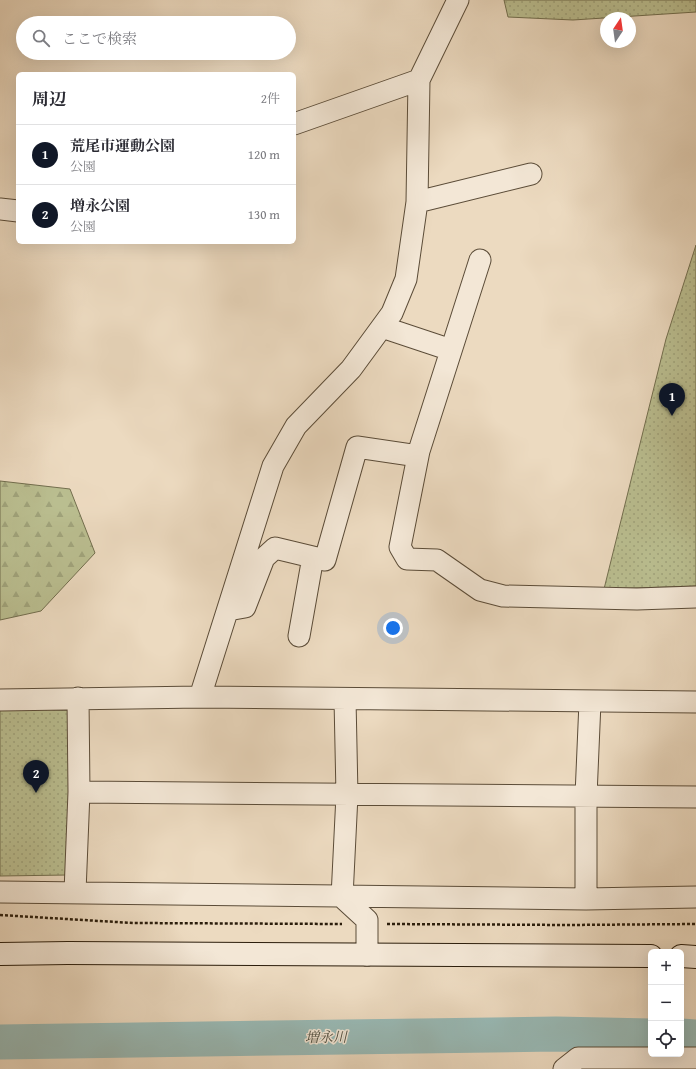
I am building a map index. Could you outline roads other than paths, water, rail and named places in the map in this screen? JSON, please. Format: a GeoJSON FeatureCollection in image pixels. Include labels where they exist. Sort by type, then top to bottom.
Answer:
{"type":"FeatureCollection","features":[{"type":"Feature","properties":{"kind":"street"},"geometry":{"type":"LineString","coordinates":[[200,697],[273,466],[296,426],[351,369],[392,313],[406,279],[418,202],[419,80],[458,0]]}},
{"type":"Feature","properties":{"kind":"street"},"geometry":{"type":"LineString","coordinates":[[296,123],[419,80]]}},
{"type":"Feature","properties":{"kind":"street"},"geometry":{"type":"LineString","coordinates":[[418,202],[531,174]]}},
{"type":"Feature","properties":{"kind":"street"},"geometry":{"type":"LineString","coordinates":[[0,209],[16,211]]}},
{"type":"Feature","properties":{"kind":"street"},"geometry":{"type":"LineString","coordinates":[[480,260],[418,456],[400,547],[407,559],[437,560],[480,590],[503,596],[637,599],[696,597]]}},
{"type":"Feature","properties":{"kind":"street"},"geometry":{"type":"LineString","coordinates":[[382,327],[451,350]]}},
{"type":"Feature","properties":{"kind":"street"},"geometry":{"type":"LineString","coordinates":[[228,610],[245,607],[264,558],[275,548],[325,560],[357,447],[418,456]]}},
{"type":"Feature","properties":{"kind":"street"},"geometry":{"type":"LineString","coordinates":[[299,636],[313,557]]}},
{"type":"Feature","properties":{"kind":"street"},"geometry":{"type":"LineString","coordinates":[[0,700],[200,697],[696,702]]}},
{"type":"Feature","properties":{"kind":"street"},"geometry":{"type":"LineString","coordinates":[[75,892],[79,792],[78,698]]}},
{"type":"Feature","properties":{"kind":"street"},"geometry":{"type":"LineString","coordinates":[[342,897],[347,795],[345,699]]}},
{"type":"Feature","properties":{"kind":"street"},"geometry":{"type":"LineString","coordinates":[[586,899],[586,796],[590,702]]}},
{"type":"Feature","properties":{"kind":"street"},"geometry":{"type":"LineString","coordinates":[[79,792],[696,797]]}},
{"type":"Feature","properties":{"kind":"street"},"geometry":{"type":"LineString","coordinates":[[0,892],[586,899],[696,897]]}},
{"type":"Feature","properties":{"kind":"street"},"geometry":{"type":"LineString","coordinates":[[342,897],[367,920],[367,955]]}},
{"type":"Feature","properties":{"kind":"street"},"geometry":{"type":"LineString","coordinates":[[0,954],[76,953],[648,956]]}},
{"type":"Feature","properties":{"kind":"street"},"geometry":{"type":"LineString","coordinates":[[684,956],[696,956]]}},
{"type":"Feature","properties":{"kind":"street"},"geometry":{"type":"LineString","coordinates":[[564,1069],[578,1058],[696,1058]]}},
{"type":"Feature","properties":{"kind":"waterway","name":"増永川"},"geometry":{"type":"LineString","coordinates":[[0,1042],[556,1034],[648,1036]]}},
{"type":"Feature","properties":{"kind":"waterway","name":"増永川"},"geometry":{"type":"LineString","coordinates":[[684,1036],[696,1037]]}},
{"type":"Feature","properties":{"kind":"place","name":"荒尾市運動公園"},"geometry":{"type":"Point","coordinates":[672,416]}},
{"type":"Feature","properties":{"kind":"place","name":"増永公園"},"geometry":{"type":"Point","coordinates":[36,793]}}]}
